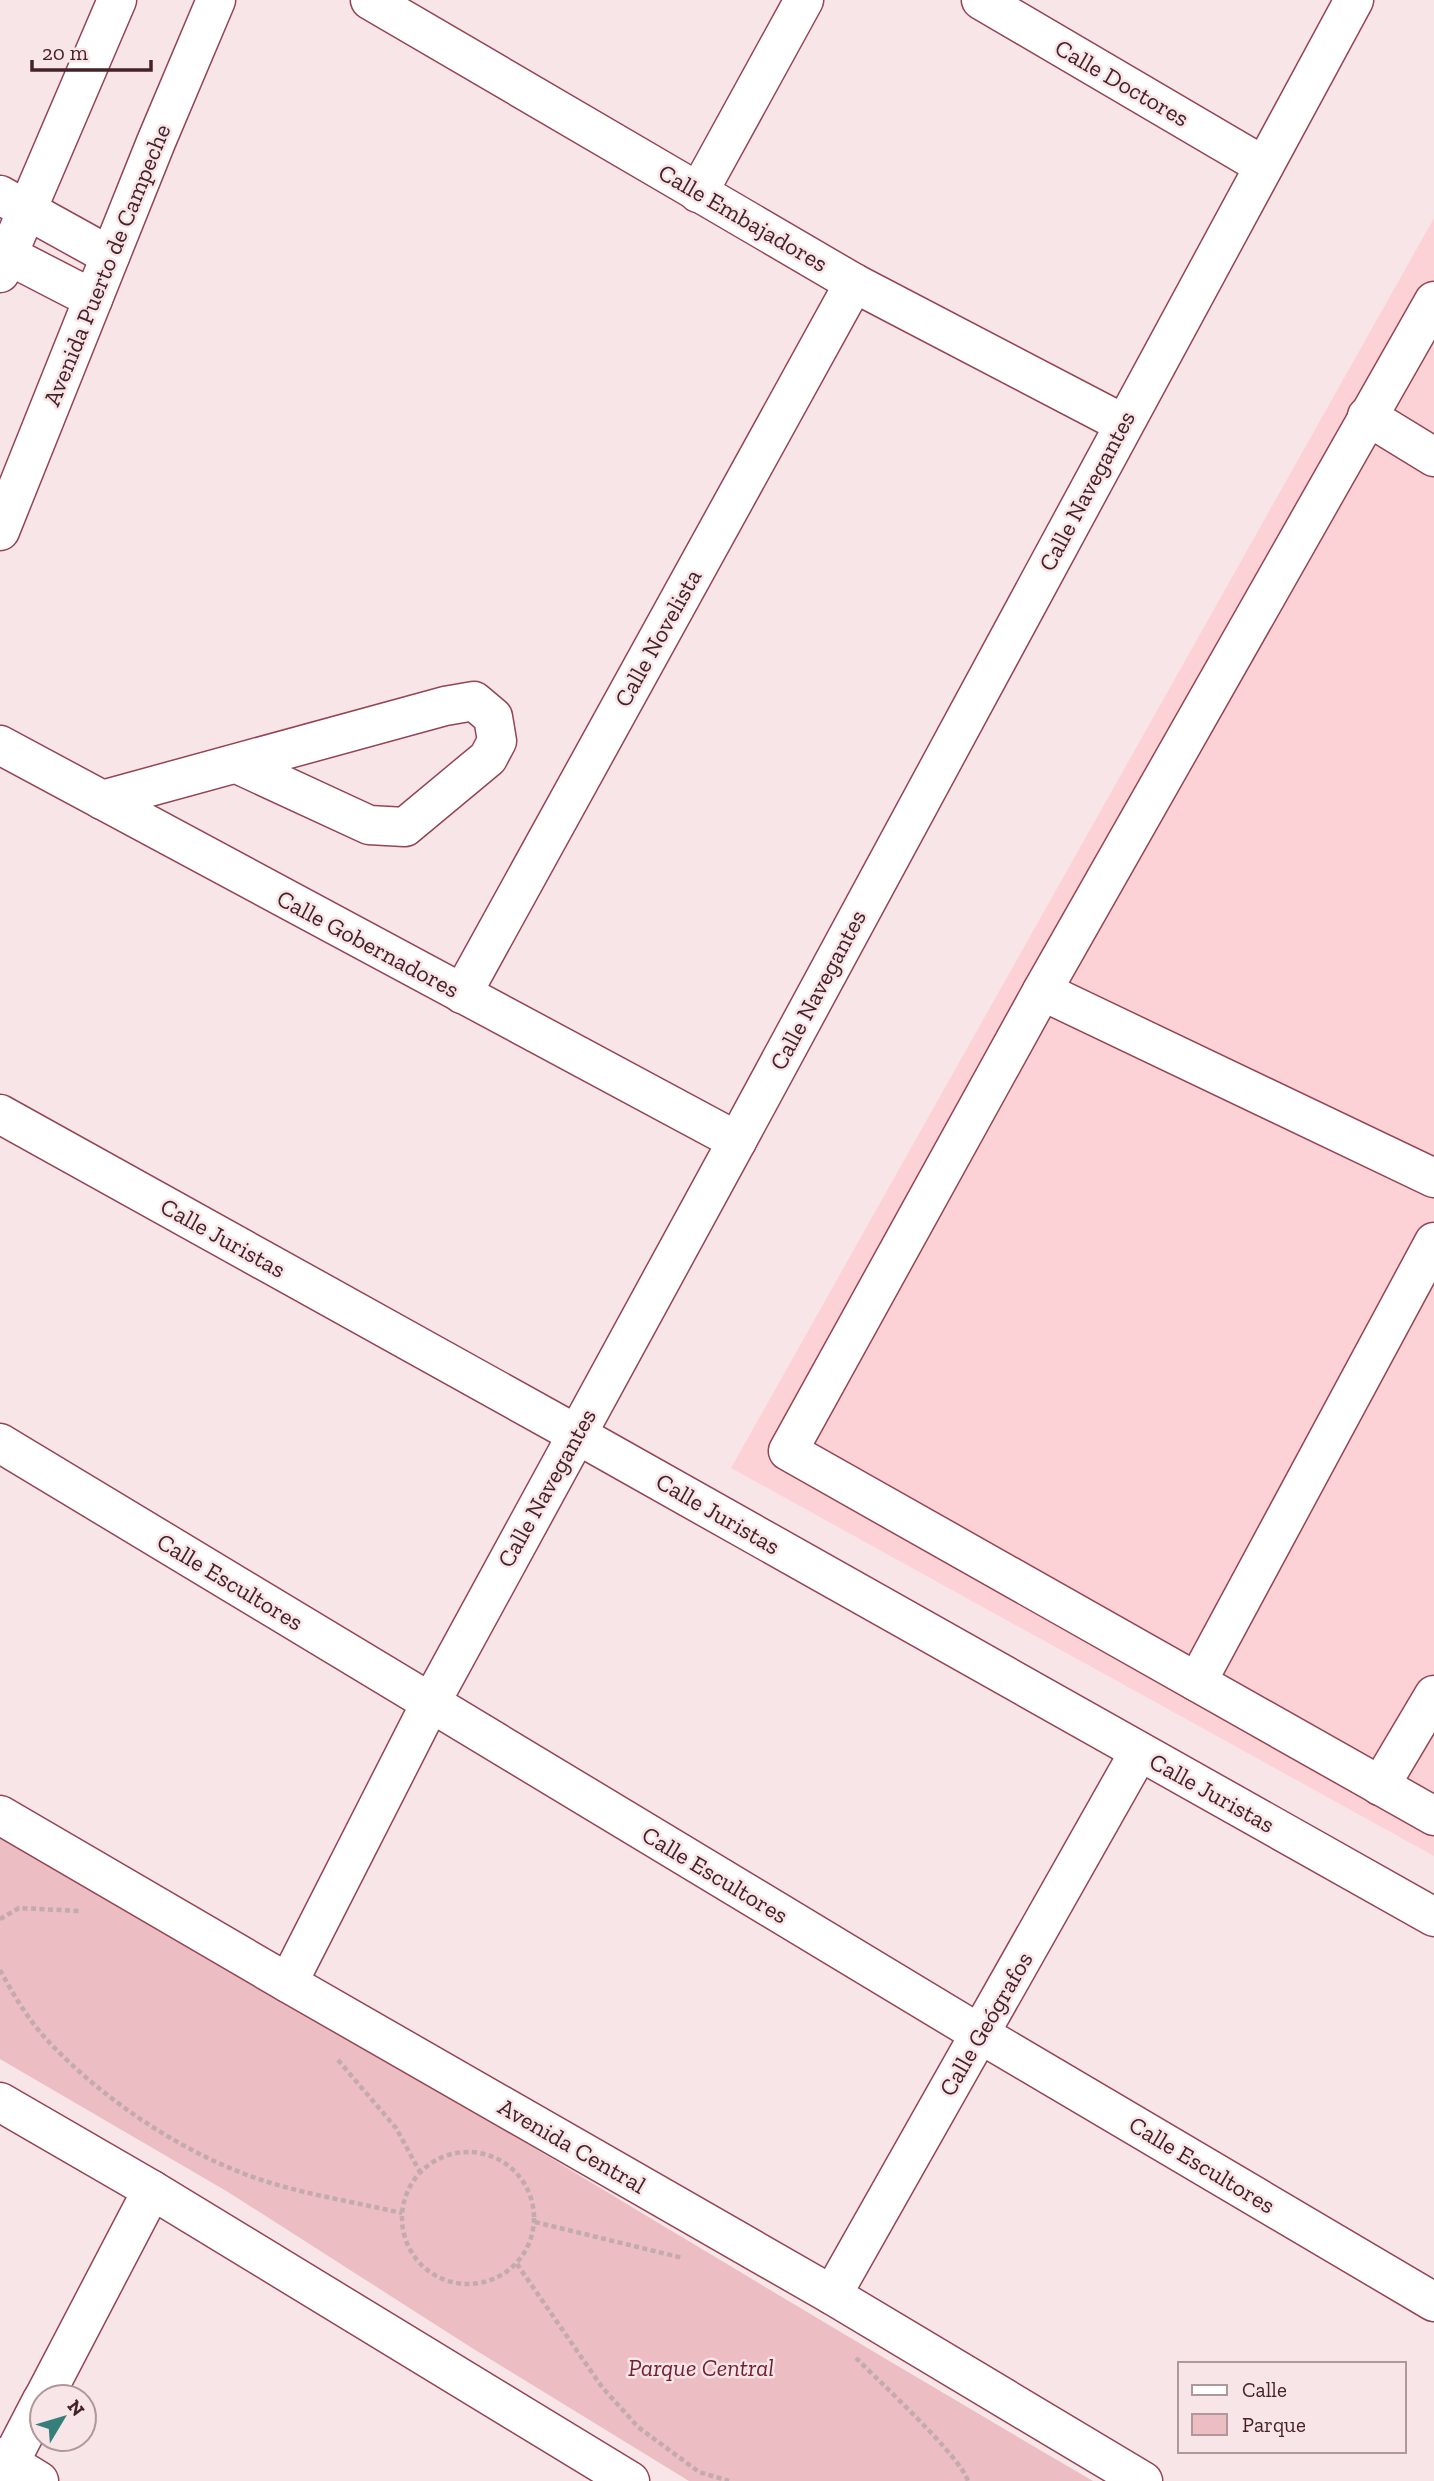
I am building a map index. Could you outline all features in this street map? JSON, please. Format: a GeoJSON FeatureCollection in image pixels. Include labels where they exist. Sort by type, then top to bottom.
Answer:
{"type":"FeatureCollection","features":[{"type":"Feature","properties":{"kind":"street"},"geometry":{"type":"LineString","coordinates":[[93,299],[2,260],[14,202],[117,0]]}},
{"type":"Feature","properties":{"kind":"street","name":"Avenida Puerto de Campeche"},"geometry":{"type":"LineString","coordinates":[[0,531],[216,0]]}},
{"type":"Feature","properties":{"kind":"street","name":"Calle Embajadores"},"geometry":{"type":"LineString","coordinates":[[370,0],[854,283],[1124,424]]}},
{"type":"Feature","properties":{"kind":"street"},"geometry":{"type":"LineString","coordinates":[[698,193],[804,0]]}},
{"type":"Feature","properties":{"kind":"street","name":"Calle Doctores"},"geometry":{"type":"LineString","coordinates":[[981,0],[1264,166]]}},
{"type":"Feature","properties":{"kind":"street","name":"Calle Navegantes"},"geometry":{"type":"LineString","coordinates":[[288,1983],[430,1704],[1354,0]]}},
{"type":"Feature","properties":{"kind":"street"},"geometry":{"type":"LineString","coordinates":[[14,202],[110,256]]}},
{"type":"Feature","properties":{"kind":"street","name":"Calle Novelista"},"geometry":{"type":"LineString","coordinates":[[462,994],[854,283]]}},
{"type":"Feature","properties":{"kind":"street"},"geometry":{"type":"LineString","coordinates":[[1434,301],[1042,991],[788,1451],[1434,1816]]}},
{"type":"Feature","properties":{"kind":"street"},"geometry":{"type":"LineString","coordinates":[[1367,416],[1434,457]]}},
{"type":"Feature","properties":{"kind":"street"},"geometry":{"type":"LineString","coordinates":[[102,800],[444,706],[474,701],[493,717],[497,741],[488,758],[405,827],[369,825],[237,764]]}},
{"type":"Feature","properties":{"kind":"street","name":"Calle Gobernadores"},"geometry":{"type":"LineString","coordinates":[[0,745],[737,1141]]}},
{"type":"Feature","properties":{"kind":"street"},"geometry":{"type":"LineString","coordinates":[[1042,991],[1434,1178]]}},
{"type":"Feature","properties":{"kind":"street","name":"Calle Juristas"},"geometry":{"type":"LineString","coordinates":[[0,1114],[576,1434],[1434,1917]]}},
{"type":"Feature","properties":{"kind":"street"},"geometry":{"type":"LineString","coordinates":[[1197,1682],[1434,1242]]}},
{"type":"Feature","properties":{"kind":"street","name":"Calle Escultores"},"geometry":{"type":"LineString","coordinates":[[0,1443],[980,2034],[1434,2302]]}},
{"type":"Feature","properties":{"kind":"street"},"geometry":{"type":"LineString","coordinates":[[1380,1786],[1434,1695]]}},
{"type":"Feature","properties":{"kind":"street","name":"Calle Geógrafos"},"geometry":{"type":"LineString","coordinates":[[832,2295],[1139,1752]]}},
{"type":"Feature","properties":{"kind":"street","name":"Avenida Central"},"geometry":{"type":"LineString","coordinates":[[0,1815],[832,2295],[1143,2481]]}},
{"type":"Feature","properties":{"kind":"street"},"geometry":{"type":"LineString","coordinates":[[0,2102],[152,2190],[630,2481]]}},
{"type":"Feature","properties":{"kind":"street"},"geometry":{"type":"LineString","coordinates":[[51,2383],[152,2190]]}},
{"type":"Feature","properties":{"kind":"street"},"geometry":{"type":"LineString","coordinates":[[12,2471],[28,2434]]}},
{"type":"Feature","properties":{"kind":"path"},"geometry":{"type":"LineString","coordinates":[[0,1919],[19,1908],[85,1911]]}},
{"type":"Feature","properties":{"kind":"path"},"geometry":{"type":"LineString","coordinates":[[0,1970],[47,2040],[119,2105],[190,2150],[271,2183],[402,2213]]}},
{"type":"Feature","properties":{"kind":"path"},"geometry":{"type":"LineString","coordinates":[[337,2059],[396,2128],[420,2172]]}},
{"type":"Feature","properties":{"kind":"path"},"geometry":{"type":"LineString","coordinates":[[460,2152],[483,2153],[505,2162],[522,2178],[532,2199],[535,2222],[529,2244],[517,2264],[498,2277],[476,2284],[453,2282],[432,2273],[415,2257],[404,2237],[402,2213],[407,2191],[420,2172],[438,2158],[460,2152]]}},
{"type":"Feature","properties":{"kind":"path"},"geometry":{"type":"LineString","coordinates":[[535,2222],[686,2259]]}},
{"type":"Feature","properties":{"kind":"path"},"geometry":{"type":"LineString","coordinates":[[517,2264],[602,2387],[638,2427],[699,2472],[729,2481]]}},
{"type":"Feature","properties":{"kind":"path"},"geometry":{"type":"LineString","coordinates":[[848,2349],[946,2451],[965,2472],[968,2481]]}},
{"type":"Feature","properties":{"kind":"shaded area"},"geometry":{"type":"Polygon","coordinates":[[[1434,218],[1434,1856],[731,1468],[1434,218]]]}},
{"type":"Feature","properties":{"kind":"green space","name":"Parque Central"},"geometry":{"type":"Polygon","coordinates":[[[0,1826],[1093,2481],[689,2481],[472,2348],[228,2192],[0,2059],[0,1826]]]}}]}
